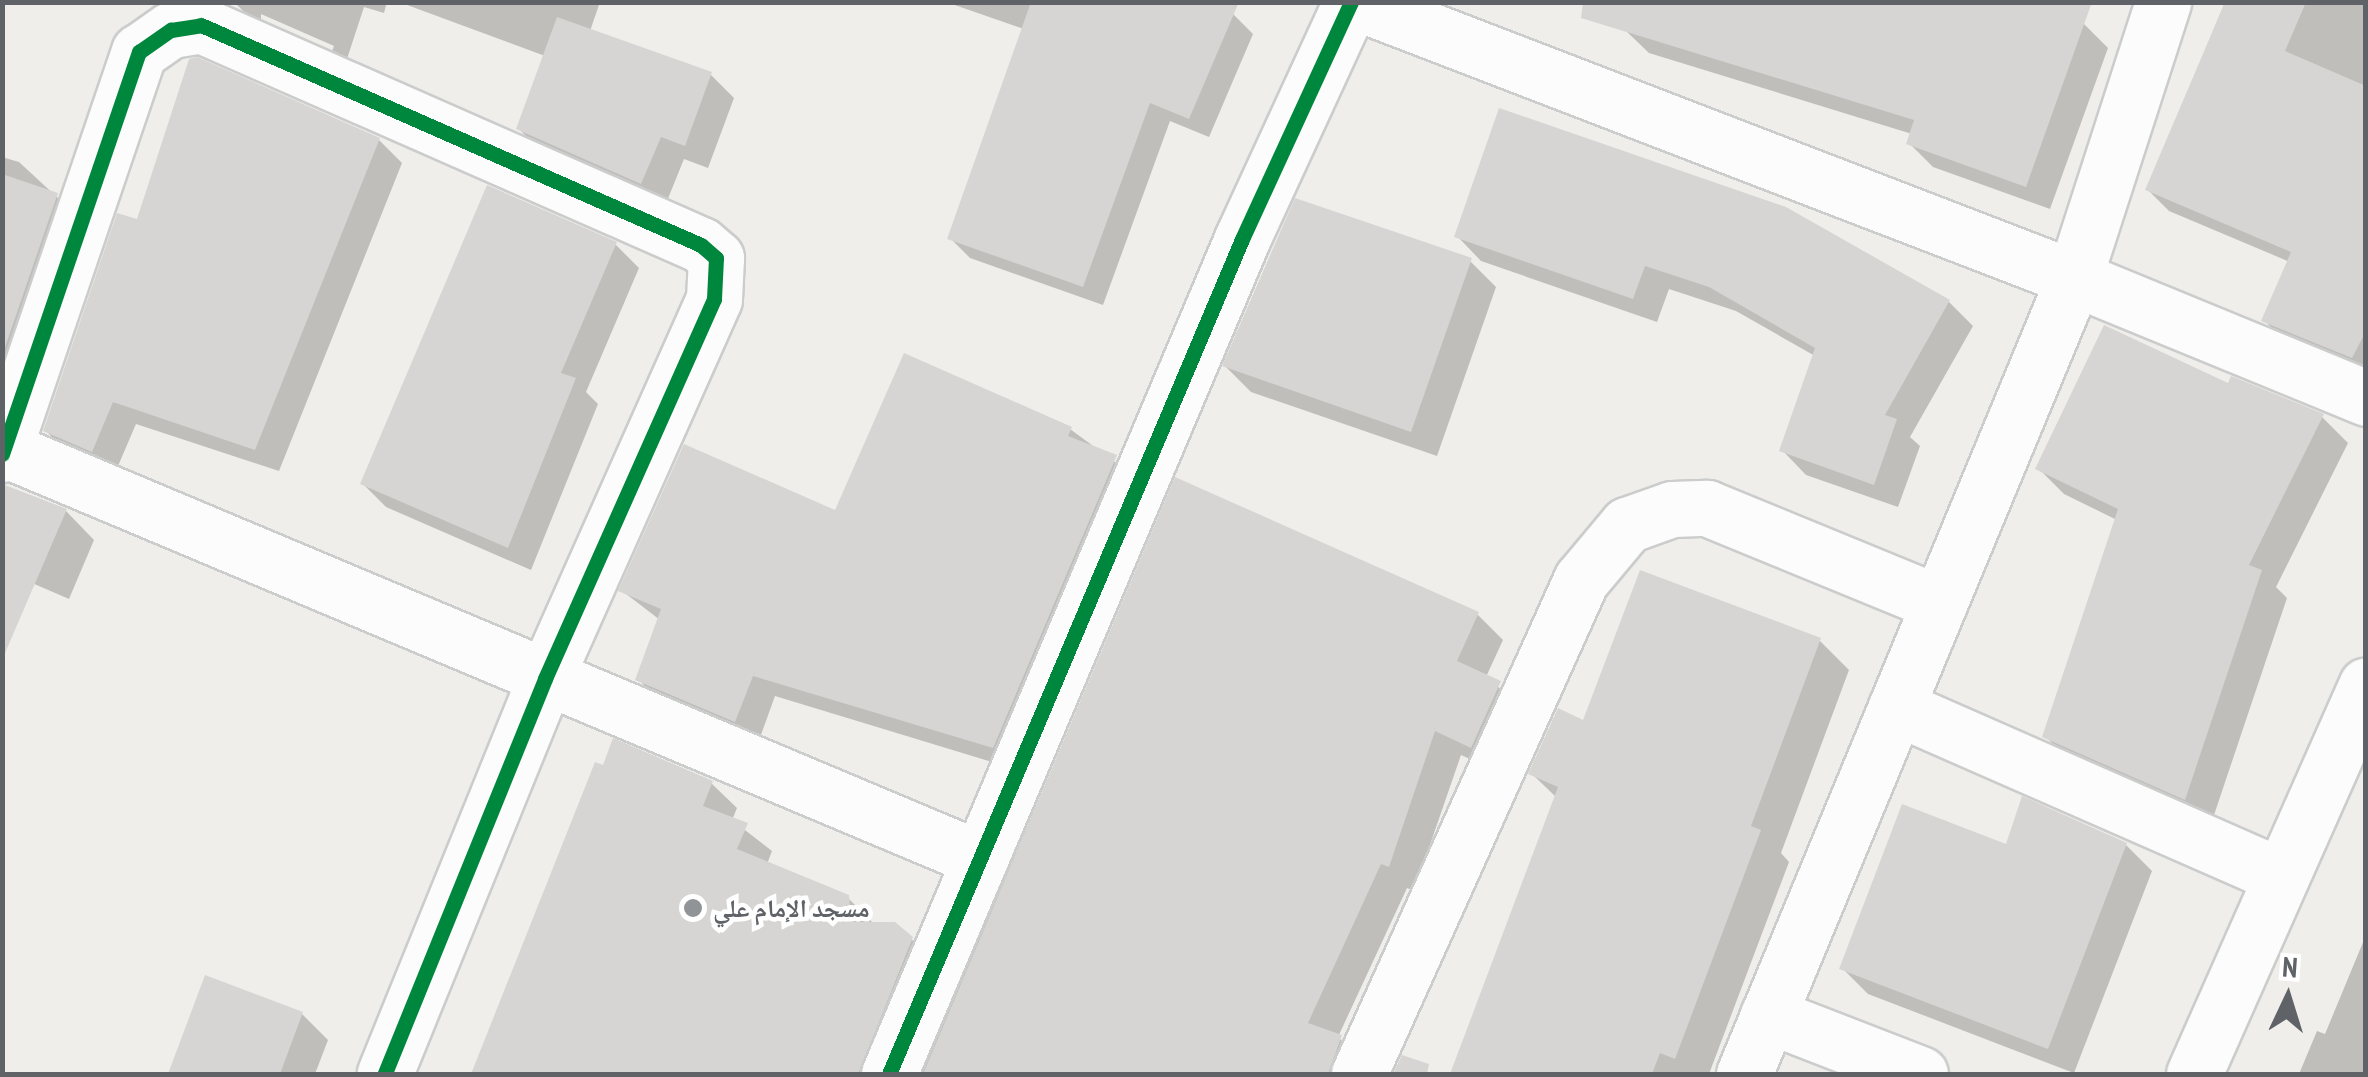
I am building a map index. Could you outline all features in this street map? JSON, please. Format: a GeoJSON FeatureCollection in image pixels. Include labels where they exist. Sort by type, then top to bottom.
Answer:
{"type":"FeatureCollection","features":[{"type":"Feature","properties":{"kind":"street"},"geometry":{"type":"LineString","coordinates":[[889,1074],[1242,239],[1354,2],[2074,278],[2366,398]]}},
{"type":"Feature","properties":{"kind":"street"},"geometry":{"type":"LineString","coordinates":[[1744,1074],[2074,278],[2163,2]]}},
{"type":"Feature","properties":{"kind":"street"},"geometry":{"type":"LineString","coordinates":[[385,1074],[545,679],[714,300],[716,258],[701,244],[200,25],[171,30],[139,52],[3,450],[545,679],[980,859]]}},
{"type":"Feature","properties":{"kind":"street"},"geometry":{"type":"LineString","coordinates":[[1359,1074],[1581,580],[1626,525],[1672,509],[1707,508],[1939,604]]}},
{"type":"Feature","properties":{"kind":"street"},"geometry":{"type":"LineString","coordinates":[[2194,1074],[2366,686]]}},
{"type":"Feature","properties":{"kind":"street"},"geometry":{"type":"LineString","coordinates":[[1896,707],[2281,876]]}},
{"type":"Feature","properties":{"kind":"street"},"geometry":{"type":"LineString","coordinates":[[1768,1015],[1920,1074]]}},
{"type":"Feature","properties":{"kind":"building"},"geometry":{"type":"Polygon","coordinates":[[[1031,2],[1239,2],[1189,119],[1150,103],[1083,287],[947,239],[1031,2]]]}},
{"type":"Feature","properties":{"kind":"building"},"geometry":{"type":"Polygon","coordinates":[[[1583,2],[2092,2],[2026,187],[1906,144],[1914,120],[1581,18],[1583,2]]]}},
{"type":"Feature","properties":{"kind":"building"},"geometry":{"type":"Polygon","coordinates":[[[2225,2],[2306,2],[2285,51],[2366,86],[2366,331],[2352,358],[2261,321],[2291,252],[2145,190],[2225,2]]]}},
{"type":"Feature","properties":{"kind":"building"},"geometry":{"type":"Polygon","coordinates":[[[557,17],[712,72],[685,146],[661,137],[641,184],[516,129],[557,17]]]}},
{"type":"Feature","properties":{"kind":"building"},"geometry":{"type":"Polygon","coordinates":[[[197,57],[380,138],[255,450],[113,402],[92,452],[43,431],[117,213],[137,219],[189,59],[197,57]]]}},
{"type":"Feature","properties":{"kind":"building"},"geometry":{"type":"Polygon","coordinates":[[[1499,108],[1786,207],[1950,300],[1885,415],[1897,419],[1874,485],[1779,451],[1815,348],[1709,287],[1645,266],[1633,299],[1454,237],[1499,108]]]}},
{"type":"Feature","properties":{"kind":"building"},"geometry":{"type":"Polygon","coordinates":[[[2,174],[58,193],[2,356],[2,174]]]}},
{"type":"Feature","properties":{"kind":"building"},"geometry":{"type":"Polygon","coordinates":[[[487,185],[617,242],[561,373],[576,378],[508,548],[360,484],[487,185]]]}},
{"type":"Feature","properties":{"kind":"building"},"geometry":{"type":"Polygon","coordinates":[[[1295,198],[1472,258],[1411,432],[1222,366],[1295,198]]]}},
{"type":"Feature","properties":{"kind":"building"},"geometry":{"type":"Polygon","coordinates":[[[2104,325],[2228,383],[2231,376],[2324,414],[2249,565],[2262,570],[2185,800],[2042,737],[2118,509],[2035,469],[2104,325]]]}},
{"type":"Feature","properties":{"kind":"building"},"geometry":{"type":"Polygon","coordinates":[[[904,353],[1072,427],[1068,436],[1117,455],[993,748],[753,676],[735,722],[635,680],[661,609],[618,591],[684,444],[835,510],[904,353]]]}},
{"type":"Feature","properties":{"kind":"building"},"geometry":{"type":"Polygon","coordinates":[[[1175,477],[1479,612],[1457,661],[1501,681],[1471,748],[1435,731],[1389,867],[1381,864],[1308,1023],[1342,1035],[1328,1074],[923,1074],[1175,477]]]}},
{"type":"Feature","properties":{"kind":"building"},"geometry":{"type":"Polygon","coordinates":[[[2,484],[67,509],[2,660],[2,484]]]}},
{"type":"Feature","properties":{"kind":"building"},"geometry":{"type":"Polygon","coordinates":[[[1640,570],[1821,638],[1751,826],[1761,830],[1675,1059],[1660,1053],[1652,1074],[1450,1074],[1558,787],[1528,774],[1558,708],[1583,720],[1640,570]]]}},
{"type":"Feature","properties":{"kind":"building","name":"مسجد الإمام علي"},"geometry":{"type":"Polygon","coordinates":[[[613,738],[713,781],[703,806],[748,823],[737,849],[849,895],[851,922],[895,922],[913,937],[858,1074],[471,1074],[595,762],[603,765],[613,738]]]}},
{"type":"Feature","properties":{"kind":"building"},"geometry":{"type":"Polygon","coordinates":[[[2022,796],[2127,843],[2048,1049],[1839,969],[1902,804],[2006,844],[2022,796]]]}},
{"type":"Feature","properties":{"kind":"building"},"geometry":{"type":"Polygon","coordinates":[[[205,975],[303,1012],[280,1074],[168,1074],[205,975]]]}},
{"type":"Feature","properties":{"kind":"building"},"geometry":{"type":"Polygon","coordinates":[[[1402,1055],[1429,1064],[1427,1074],[1393,1074],[1402,1055]]]}},
{"type":"Feature","properties":{"kind":"cycle path"},"geometry":{"type":"LineString","coordinates":[[889,1074],[1242,239],[1351,2]]}},
{"type":"Feature","properties":{"kind":"cycle path"},"geometry":{"type":"LineString","coordinates":[[2,454],[139,52],[171,30],[201,25],[701,245],[716,258],[714,299],[545,679],[385,1074]]}},
{"type":"Feature","properties":{"kind":"place","name":"مسجد الإمام علي"},"geometry":{"type":"Point","coordinates":[693,908]}}]}
